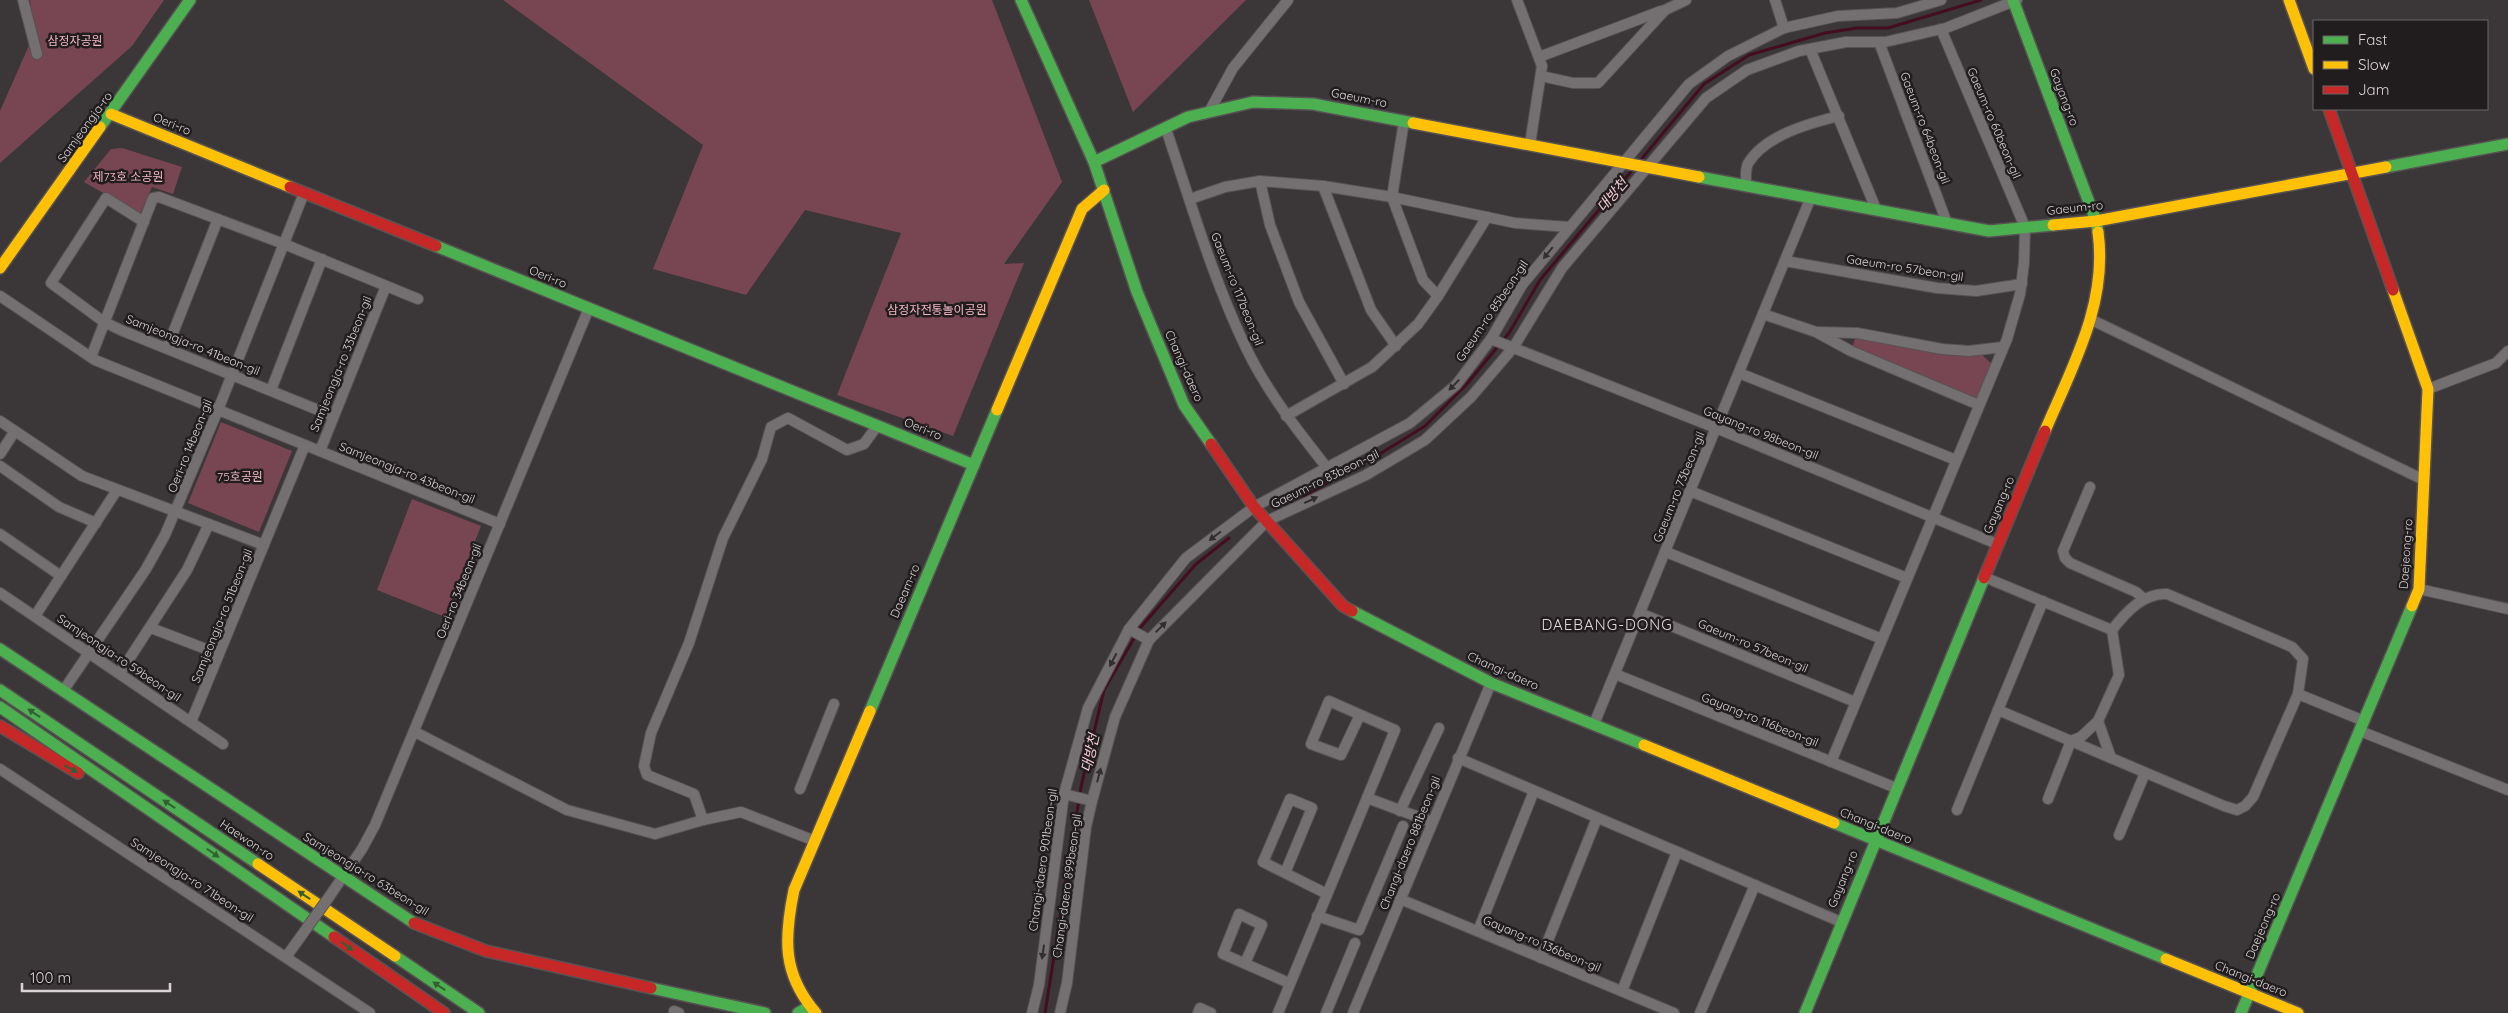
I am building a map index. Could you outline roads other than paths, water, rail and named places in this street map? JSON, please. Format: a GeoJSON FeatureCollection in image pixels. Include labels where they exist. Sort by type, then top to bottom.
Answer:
{"type":"FeatureCollection","features":[{"type":"Feature","properties":{"kind":"main road","name":"Samjeongja-ro"},"geometry":{"type":"LineString","coordinates":[[0,268],[190,0]]}},
{"type":"Feature","properties":{"kind":"main road","name":"Changi-daero"},"geometry":{"type":"LineString","coordinates":[[1021,0],[1094,162],[1136,292],[1184,406],[1254,507],[1343,606],[1491,683],[2298,1013]]}},
{"type":"Feature","properties":{"kind":"main road","name":"Gayang-ro"},"geometry":{"type":"LineString","coordinates":[[1804,1013],[1997,544],[2092,320],[2100,280],[2102,251],[2096,221],[2015,0]]}},
{"type":"Feature","properties":{"kind":"main road"},"geometry":{"type":"LineString","coordinates":[[2289,0],[2313,66]]}},
{"type":"Feature","properties":{"kind":"main road","name":"Gaeum-ro"},"geometry":{"type":"LineString","coordinates":[[1094,162],[1188,117],[1254,102],[1313,104],[1989,230],[2096,221],[2508,144]]}},
{"type":"Feature","properties":{"kind":"main road","name":"Daejeong-ro"},"geometry":{"type":"LineString","coordinates":[[2241,1013],[2419,589],[2428,389],[2350,173],[2351,169],[2329,110]]}},
{"type":"Feature","properties":{"kind":"main road","name":"Oeri-ro"},"geometry":{"type":"LineString","coordinates":[[111,114],[974,465]]}},
{"type":"Feature","properties":{"kind":"main road","name":"Daeam-ro"},"geometry":{"type":"LineString","coordinates":[[813,1009],[787,954],[787,927],[794,890],[1082,209],[1104,190]]}},
{"type":"Feature","properties":{"kind":"main road","name":"Samjeongja-ro 63beon-gil"},"geometry":{"type":"LineString","coordinates":[[0,649],[410,921],[486,951],[765,1013]]}},
{"type":"Feature","properties":{"kind":"main road","name":"Haewon-ro"},"geometry":{"type":"LineString","coordinates":[[0,690],[479,1013]]}},
{"type":"Feature","properties":{"kind":"main road"},"geometry":{"type":"LineString","coordinates":[[0,707],[444,1013]]}},
{"type":"Feature","properties":{"kind":"main road"},"geometry":{"type":"LineString","coordinates":[[0,726],[71,770],[136,800]]}},
{"type":"Feature","properties":{"kind":"main road"},"geometry":{"type":"LineString","coordinates":[[798,1013],[813,1009]]}},
{"type":"Feature","properties":{"kind":"street"},"geometry":{"type":"LineString","coordinates":[[23,0],[37,54]]}},
{"type":"Feature","properties":{"kind":"street"},"geometry":{"type":"LineString","coordinates":[[1209,112],[1233,68],[1288,0]]}},
{"type":"Feature","properties":{"kind":"street"},"geometry":{"type":"LineString","coordinates":[[1517,0],[1542,66],[1530,144]]}},
{"type":"Feature","properties":{"kind":"street"},"geometry":{"type":"LineString","coordinates":[[1539,57],[1665,10],[1686,0]]}},
{"type":"Feature","properties":{"kind":"street"},"geometry":{"type":"LineString","coordinates":[[1775,0],[1784,28]]}},
{"type":"Feature","properties":{"kind":"street","name":"Gaeum-ro 85beon-gil"},"geometry":{"type":"LineString","coordinates":[[1254,507],[1328,469],[1410,423],[1456,385],[1491,339],[1522,285],[1690,84],[1728,56],[1784,28],[1838,16],[1897,13],[1941,0]]}},
{"type":"Feature","properties":{"kind":"street","name":"Gaeum-ro 83beon-gil"},"geometry":{"type":"LineString","coordinates":[[1267,521],[1366,475],[1425,440],[1471,396],[1513,348],[1562,268],[1646,166],[1706,98],[1747,70],[1810,49],[1846,42],[1879,42],[1941,29],[2015,0]]}},
{"type":"Feature","properties":{"kind":"street"},"geometry":{"type":"LineString","coordinates":[[1541,76],[1574,83],[1598,83],[1665,10]]}},
{"type":"Feature","properties":{"kind":"street","name":"Gaeum-ro 60beon-gil"},"geometry":{"type":"LineString","coordinates":[[1941,29],[2025,227]]}},
{"type":"Feature","properties":{"kind":"street","name":"Gaeum-ro 64beon-gil"},"geometry":{"type":"LineString","coordinates":[[1879,42],[1947,223]]}},
{"type":"Feature","properties":{"kind":"street"},"geometry":{"type":"LineString","coordinates":[[1810,49],[1876,209]]}},
{"type":"Feature","properties":{"kind":"street"},"geometry":{"type":"LineString","coordinates":[[1746,185],[1748,162],[1762,149],[1792,130],[1839,116]]}},
{"type":"Feature","properties":{"kind":"street"},"geometry":{"type":"LineString","coordinates":[[1404,121],[1392,197],[1423,280],[1438,296]]}},
{"type":"Feature","properties":{"kind":"street","name":"Gaeum-ro 117beon-gil"},"geometry":{"type":"LineString","coordinates":[[1166,129],[1216,275],[1247,350],[1286,416],[1328,469]]}},
{"type":"Feature","properties":{"kind":"street"},"geometry":{"type":"LineString","coordinates":[[1260,181],[1270,225],[1299,302],[1344,384]]}},
{"type":"Feature","properties":{"kind":"street"},"geometry":{"type":"LineString","coordinates":[[1190,198],[1225,187],[1260,181],[1323,186],[1392,197],[1515,222],[1569,227]]}},
{"type":"Feature","properties":{"kind":"street"},"geometry":{"type":"LineString","coordinates":[[1323,186],[1371,310],[1396,346]]}},
{"type":"Feature","properties":{"kind":"street","name":"Oeri-ro 14beon-gil"},"geometry":{"type":"LineString","coordinates":[[63,691],[146,569],[176,512],[233,374],[304,192]]}},
{"type":"Feature","properties":{"kind":"street","name":"Samjeongja-ro 33beon-gil"},"geometry":{"type":"LineString","coordinates":[[91,357],[153,198],[159,197],[284,244],[418,299]]}},
{"type":"Feature","properties":{"kind":"street","name":"Gaeum-ro 73beon-gil"},"geometry":{"type":"LineString","coordinates":[[1594,724],[1811,197]]}},
{"type":"Feature","properties":{"kind":"street","name":"Samjeongja-ro 41beon-gil"},"geometry":{"type":"LineString","coordinates":[[144,222],[106,198],[51,283],[104,322],[333,416]]}},
{"type":"Feature","properties":{"kind":"street"},"geometry":{"type":"LineString","coordinates":[[1286,416],[1372,367],[1396,346],[1418,324],[1438,296],[1487,217]]}},
{"type":"Feature","properties":{"kind":"street"},"geometry":{"type":"LineString","coordinates":[[166,348],[218,219]]}},
{"type":"Feature","properties":{"kind":"street"},"geometry":{"type":"LineString","coordinates":[[1831,762],[2003,347],[2016,311],[2022,284],[2025,227]]}},
{"type":"Feature","properties":{"kind":"street"},"geometry":{"type":"LineString","coordinates":[[271,390],[322,259]]}},
{"type":"Feature","properties":{"kind":"street","name":"Gaeum-ro 57beon-gil"},"geometry":{"type":"LineString","coordinates":[[1785,261],[1937,288],[1976,291],[2022,284]]}},
{"type":"Feature","properties":{"kind":"street","name":"Samjeongja-ro 33beon-gil"},"geometry":{"type":"LineString","coordinates":[[320,451],[386,286]]}},
{"type":"Feature","properties":{"kind":"street","name":"Samjeongja-ro 43beon-gil"},"geometry":{"type":"LineString","coordinates":[[0,296],[91,357],[126,374],[500,524]]}},
{"type":"Feature","properties":{"kind":"street","name":"Oeri-ro 34beon-gil"},"geometry":{"type":"LineString","coordinates":[[286,957],[329,898],[362,849],[375,825],[589,308]]}},
{"type":"Feature","properties":{"kind":"street"},"geometry":{"type":"LineString","coordinates":[[1763,314],[1816,332],[1851,351],[1979,405]]}},
{"type":"Feature","properties":{"kind":"street"},"geometry":{"type":"LineString","coordinates":[[2092,320],[2424,480]]}},
{"type":"Feature","properties":{"kind":"street"},"geometry":{"type":"LineString","coordinates":[[1816,332],[1858,333],[1942,349],[1969,351],[2003,347]]}},
{"type":"Feature","properties":{"kind":"street","name":"Gayang-ro 98beon-gil"},"geometry":{"type":"LineString","coordinates":[[1491,339],[1716,428],[1997,544]]}},
{"type":"Feature","properties":{"kind":"street"},"geometry":{"type":"LineString","coordinates":[[2428,389],[2496,363],[2508,351]]}},
{"type":"Feature","properties":{"kind":"street"},"geometry":{"type":"LineString","coordinates":[[1739,373],[1956,460]]}},
{"type":"Feature","properties":{"kind":"street"},"geometry":{"type":"LineString","coordinates":[[703,820],[694,794],[647,775],[644,766],[650,733],[689,643],[723,538],[762,459],[771,427],[788,418],[847,450],[864,444],[877,426]]}},
{"type":"Feature","properties":{"kind":"street","name":"Samjeongja-ro 51beon-gil"},"geometry":{"type":"LineString","coordinates":[[0,421],[82,476],[264,545],[191,722]]}},
{"type":"Feature","properties":{"kind":"street"},"geometry":{"type":"LineString","coordinates":[[0,454],[15,432]]}},
{"type":"Feature","properties":{"kind":"street"},"geometry":{"type":"LineString","coordinates":[[264,545],[305,445]]}},
{"type":"Feature","properties":{"kind":"street"},"geometry":{"type":"LineString","coordinates":[[0,466],[59,507],[96,523]]}},
{"type":"Feature","properties":{"kind":"street"},"geometry":{"type":"LineString","coordinates":[[2090,487],[2063,551],[2065,558],[2070,563],[2136,592],[2144,599]]}},
{"type":"Feature","properties":{"kind":"street"},"geometry":{"type":"LineString","coordinates":[[35,616],[117,490]]}},
{"type":"Feature","properties":{"kind":"street"},"geometry":{"type":"LineString","coordinates":[[1690,491],[1907,578]]}},
{"type":"Feature","properties":{"kind":"street","name":"Changi-daero 901beon-gil"},"geometry":{"type":"LineString","coordinates":[[1032,1013],[1039,985],[1064,794],[1088,708],[1129,629],[1186,558],[1254,507]]}},
{"type":"Feature","properties":{"kind":"street","name":"Changi-daero 899beon-gil"},"geometry":{"type":"LineString","coordinates":[[1060,1013],[1067,983],[1086,827],[1115,716],[1149,640],[1267,521]]}},
{"type":"Feature","properties":{"kind":"street"},"geometry":{"type":"LineString","coordinates":[[120,673],[187,570],[209,524]]}},
{"type":"Feature","properties":{"kind":"street"},"geometry":{"type":"LineString","coordinates":[[0,534],[62,576]]}},
{"type":"Feature","properties":{"kind":"street"},"geometry":{"type":"LineString","coordinates":[[1666,552],[1882,640]]}},
{"type":"Feature","properties":{"kind":"street"},"geometry":{"type":"LineString","coordinates":[[1984,577],[2112,630]]}},
{"type":"Feature","properties":{"kind":"street"},"geometry":{"type":"LineString","coordinates":[[2419,589],[2508,609]]}},
{"type":"Feature","properties":{"kind":"street","name":"Samjeongja-ro 59beon-gil"},"geometry":{"type":"LineString","coordinates":[[0,593],[223,744]]}},
{"type":"Feature","properties":{"kind":"street"},"geometry":{"type":"LineString","coordinates":[[1998,710],[2071,741],[2111,758],[2145,773],[2237,810],[2245,806],[2253,797],[2298,694],[2303,659],[2292,647],[2167,594],[2154,594],[2144,599],[2122,616],[2112,630],[2119,675],[2098,721],[2081,737],[2071,741],[2048,799]]}},
{"type":"Feature","properties":{"kind":"street"},"geometry":{"type":"LineString","coordinates":[[1957,810],[2043,601]]}},
{"type":"Feature","properties":{"kind":"street","name":"Gaeum-ro 57beon-gil"},"geometry":{"type":"LineString","coordinates":[[1640,613],[1855,702]]}},
{"type":"Feature","properties":{"kind":"street"},"geometry":{"type":"LineString","coordinates":[[151,628],[219,654]]}},
{"type":"Feature","properties":{"kind":"street"},"geometry":{"type":"LineString","coordinates":[[1129,629],[1149,640]]}},
{"type":"Feature","properties":{"kind":"street","name":"Gayang-ro 116beon-gil"},"geometry":{"type":"LineString","coordinates":[[1615,674],[1896,788]]}},
{"type":"Feature","properties":{"kind":"street","name":"Changi-daero 881beon-gil"},"geometry":{"type":"LineString","coordinates":[[1353,1013],[1458,758],[1491,683]]}},
{"type":"Feature","properties":{"kind":"street"},"geometry":{"type":"LineString","coordinates":[[2298,694],[2362,726],[2508,790]]}},
{"type":"Feature","properties":{"kind":"street"},"geometry":{"type":"LineString","coordinates":[[1281,1012],[1290,982],[1395,730],[1329,701],[1311,744],[1341,756],[1360,715]]}},
{"type":"Feature","properties":{"kind":"street"},"geometry":{"type":"LineString","coordinates":[[800,789],[834,704]]}},
{"type":"Feature","properties":{"kind":"street"},"geometry":{"type":"LineString","coordinates":[[2098,721],[2111,758]]}},
{"type":"Feature","properties":{"kind":"street"},"geometry":{"type":"LineString","coordinates":[[1400,811],[1439,728]]}},
{"type":"Feature","properties":{"kind":"street"},"geometry":{"type":"LineString","coordinates":[[415,732],[567,810],[655,834],[703,820],[741,812],[815,841]]}},
{"type":"Feature","properties":{"kind":"street"},"geometry":{"type":"LineString","coordinates":[[1458,758],[1841,922]]}},
{"type":"Feature","properties":{"kind":"street","name":"Samjeongja-ro 71beon-gil"},"geometry":{"type":"LineString","coordinates":[[0,769],[370,1013]]}},
{"type":"Feature","properties":{"kind":"street"},"geometry":{"type":"LineString","coordinates":[[2119,835],[2145,773]]}},
{"type":"Feature","properties":{"kind":"street"},"geometry":{"type":"LineString","coordinates":[[1478,931],[1534,791]]}},
{"type":"Feature","properties":{"kind":"street"},"geometry":{"type":"LineString","coordinates":[[1064,794],[1092,801]]}},
{"type":"Feature","properties":{"kind":"street"},"geometry":{"type":"LineString","coordinates":[[1367,798],[1432,822]]}},
{"type":"Feature","properties":{"kind":"street"},"geometry":{"type":"LineString","coordinates":[[1285,873],[1312,808],[1290,799],[1262,862],[1327,894]]}},
{"type":"Feature","properties":{"kind":"street"},"geometry":{"type":"LineString","coordinates":[[1541,958],[1597,818]]}},
{"type":"Feature","properties":{"kind":"street"},"geometry":{"type":"LineString","coordinates":[[1317,916],[1359,930],[1403,826]]}},
{"type":"Feature","properties":{"kind":"street"},"geometry":{"type":"LineString","coordinates":[[1622,992],[1677,852]]}},
{"type":"Feature","properties":{"kind":"street"},"geometry":{"type":"LineString","coordinates":[[1700,1013],[1755,885]]}},
{"type":"Feature","properties":{"kind":"street","name":"Gayang-ro 136beon-gil"},"geometry":{"type":"LineString","coordinates":[[1400,899],[1674,1013]]}},
{"type":"Feature","properties":{"kind":"street"},"geometry":{"type":"LineString","coordinates":[[1245,964],[1262,925],[1239,914],[1223,954],[1245,964],[1290,982]]}},
{"type":"Feature","properties":{"kind":"street"},"geometry":{"type":"LineString","coordinates":[[1326,1013],[1355,943]]}},
{"type":"Feature","properties":{"kind":"street"},"geometry":{"type":"LineString","coordinates":[[1198,1013],[1200,1008],[1211,1013]]}},
{"type":"Feature","properties":{"kind":"waterway","name":"대방천"},"geometry":{"type":"LineString","coordinates":[[1639,162],[1704,84],[1749,55],[1825,33],[1857,28],[1888,28],[1981,0]]}},
{"type":"Feature","properties":{"kind":"waterway","name":"대방천"},"geometry":{"type":"LineString","coordinates":[[1304,496],[1425,426],[1466,385],[1509,333],[1540,280],[1634,168]]}},
{"type":"Feature","properties":{"kind":"waterway","name":"대방천"},"geometry":{"type":"LineString","coordinates":[[1045,1013],[1081,787],[1104,690],[1140,628],[1196,564],[1229,538]]}},
{"type":"Feature","properties":{"kind":"district","name":"DAEBANG-DONG"},"geometry":{"type":"Point","coordinates":[1607,625]}},
{"type":"Feature","properties":{"kind":"park label","name":"삼정자공원"},"geometry":{"type":"Point","coordinates":[75,41]}},
{"type":"Feature","properties":{"kind":"park label","name":"제73호 소공원"},"geometry":{"type":"Point","coordinates":[128,177]}},
{"type":"Feature","properties":{"kind":"park label","name":"삼정자전통놀이공원"},"geometry":{"type":"Point","coordinates":[937,310]}},
{"type":"Feature","properties":{"kind":"park label","name":"75호공원"},"geometry":{"type":"Point","coordinates":[240,477]}}]}
